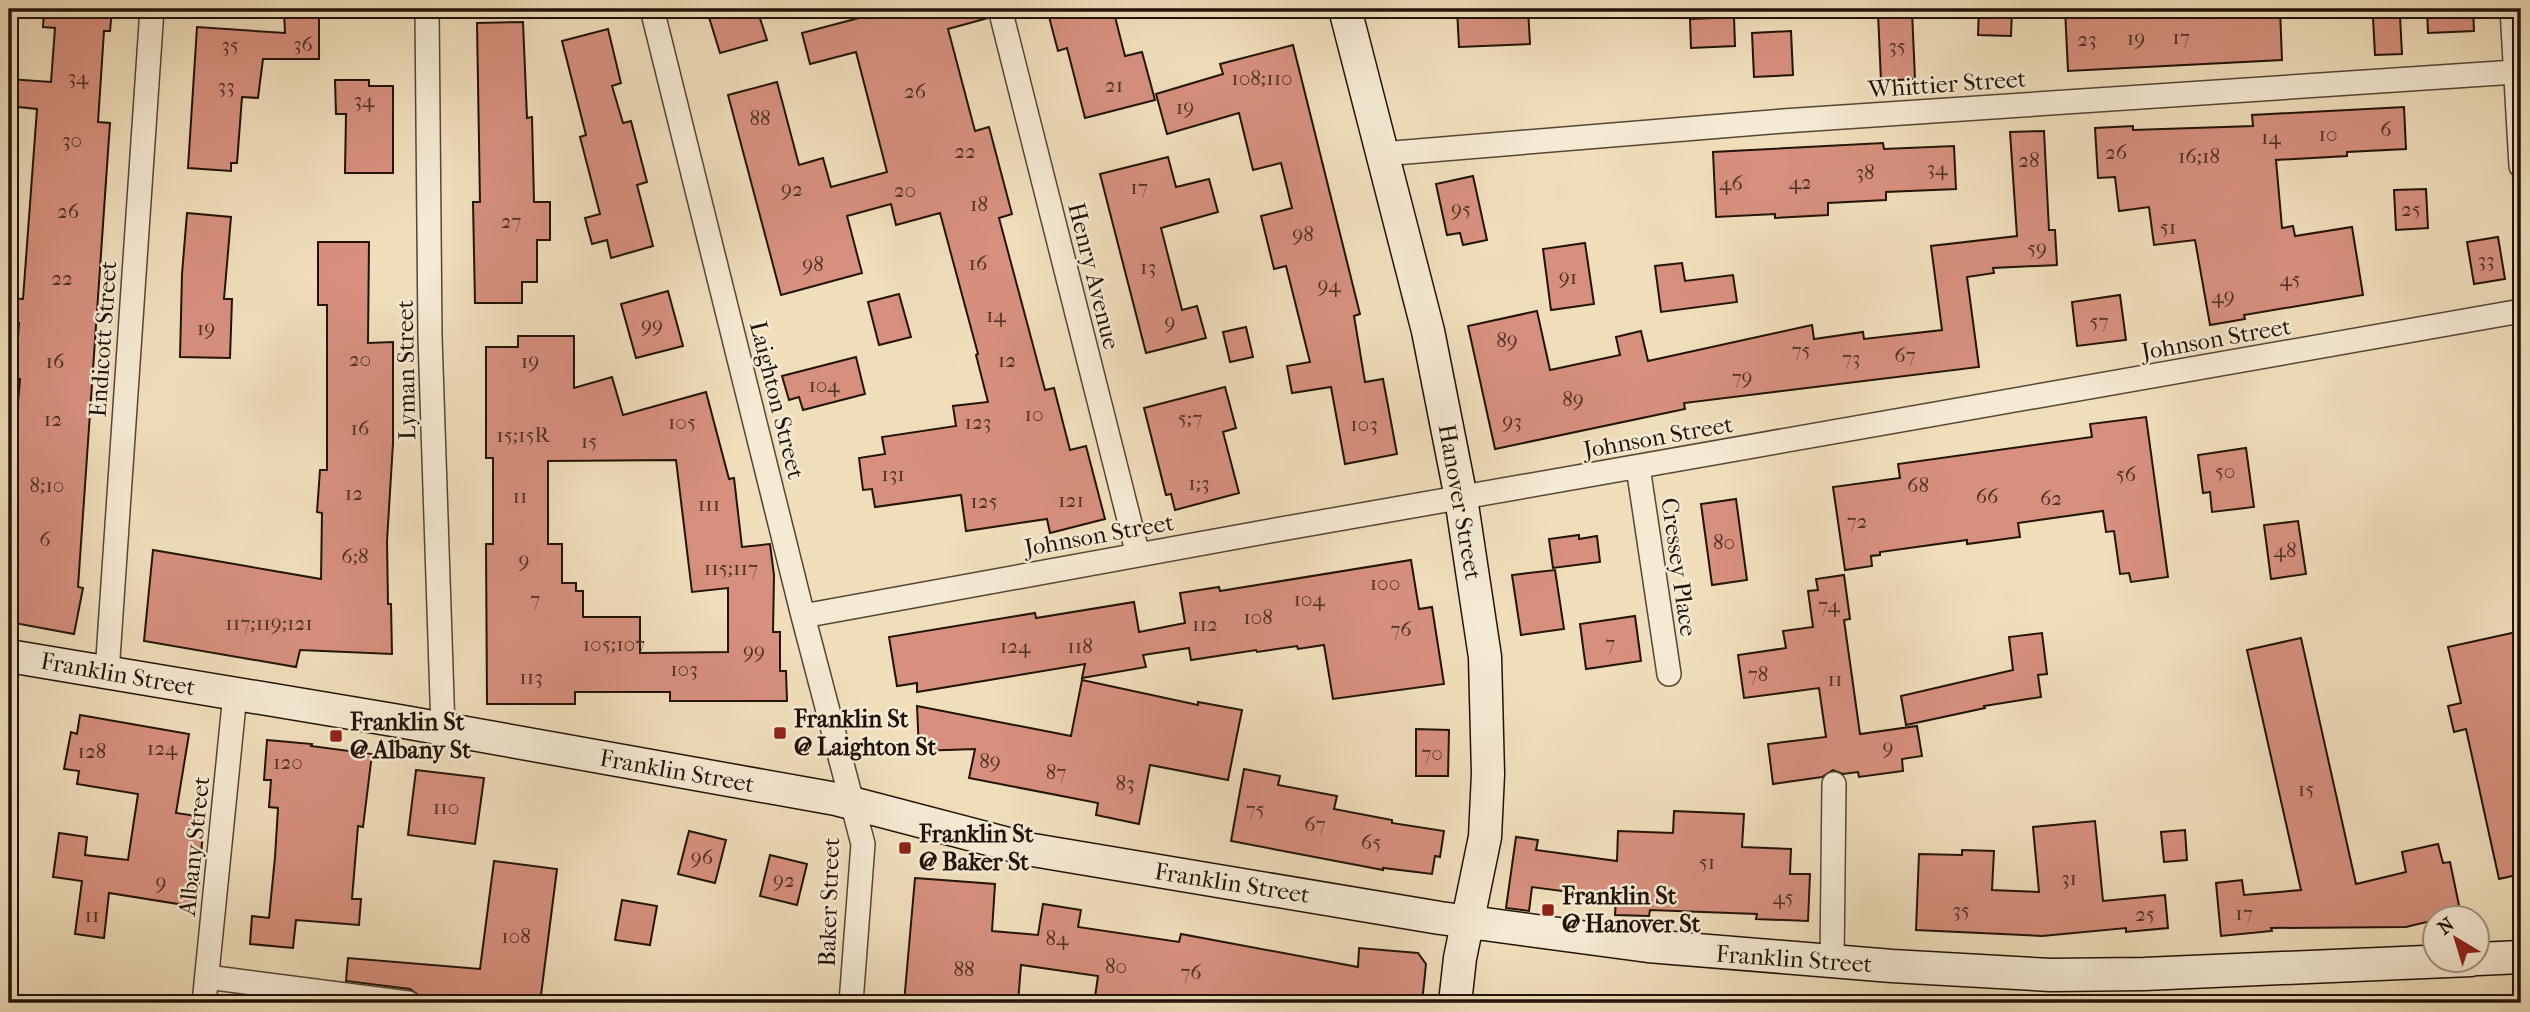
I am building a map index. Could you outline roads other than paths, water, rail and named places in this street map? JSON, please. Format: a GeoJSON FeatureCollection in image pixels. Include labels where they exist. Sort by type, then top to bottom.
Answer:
{"type":"FeatureCollection","features":[{"type":"Feature","properties":{"kind":"main road","name":"Hanover Street"},"geometry":{"type":"LineString","coordinates":[[1345,9],[1428,331],[1461,498],[1486,657],[1485,837],[1460,958],[1455,1003]]}},
{"type":"Feature","properties":{"kind":"main road","name":"Franklin Street"},"geometry":{"type":"LineString","coordinates":[[9,656],[443,729],[853,804],[1027,849],[1467,922],[1648,946],[2019,975],[2084,975],[2422,961]]}},
{"type":"Feature","properties":{"kind":"main road","name":"Franklin Street"},"geometry":{"type":"LineString","coordinates":[[2492,956],[2521,950]]}},
{"type":"Feature","properties":{"kind":"main road","name":"Franklin Street"},"geometry":{"type":"LineString","coordinates":[[2492,958],[2521,957]]}},
{"type":"Feature","properties":{"kind":"street","name":"Endicott Street"},"geometry":{"type":"LineString","coordinates":[[107,673],[152,9]]}},
{"type":"Feature","properties":{"kind":"street","name":"Lyman Street"},"geometry":{"type":"LineString","coordinates":[[427,9],[430,337],[443,729]]}},
{"type":"Feature","properties":{"kind":"street","name":"Laighton Street"},"geometry":{"type":"LineString","coordinates":[[652,9],[803,616],[853,804]]}},
{"type":"Feature","properties":{"kind":"street","name":"Henry Avenue"},"geometry":{"type":"LineString","coordinates":[[1000,9],[1138,555]]}},
{"type":"Feature","properties":{"kind":"street"},"geometry":{"type":"LineString","coordinates":[[2512,9],[2521,166]]}},
{"type":"Feature","properties":{"kind":"street","name":"Whittier Street"},"geometry":{"type":"LineString","coordinates":[[1382,154],[1783,121],[2515,72]]}},
{"type":"Feature","properties":{"kind":"street","name":"Johnson Street"},"geometry":{"type":"LineString","coordinates":[[803,616],[2521,311]]}},
{"type":"Feature","properties":{"kind":"street","name":"Cressey Place"},"geometry":{"type":"LineString","coordinates":[[1638,467],[1669,674]]}},
{"type":"Feature","properties":{"kind":"street","name":"Albany Street"},"geometry":{"type":"LineString","coordinates":[[204,1003],[235,694]]}},
{"type":"Feature","properties":{"kind":"street"},"geometry":{"type":"LineString","coordinates":[[1832,962],[1834,784]]}},
{"type":"Feature","properties":{"kind":"street","name":"Baker Street"},"geometry":{"type":"LineString","coordinates":[[850,1003],[863,844],[853,804]]}},
{"type":"Feature","properties":{"kind":"street"},"geometry":{"type":"LineString","coordinates":[[207,977],[408,1003]]}},
{"type":"Feature","properties":{"kind":"place","name":"Franklin St @ Laighton St"},"geometry":{"type":"Point","coordinates":[780,733]}},
{"type":"Feature","properties":{"kind":"place","name":"Franklin St @ Albany St"},"geometry":{"type":"Point","coordinates":[336,736]}},
{"type":"Feature","properties":{"kind":"place","name":"Franklin St @ Baker St"},"geometry":{"type":"Point","coordinates":[905,848]}},
{"type":"Feature","properties":{"kind":"place","name":"Franklin St @ Hanover St"},"geometry":{"type":"Point","coordinates":[1548,910]}}]}
